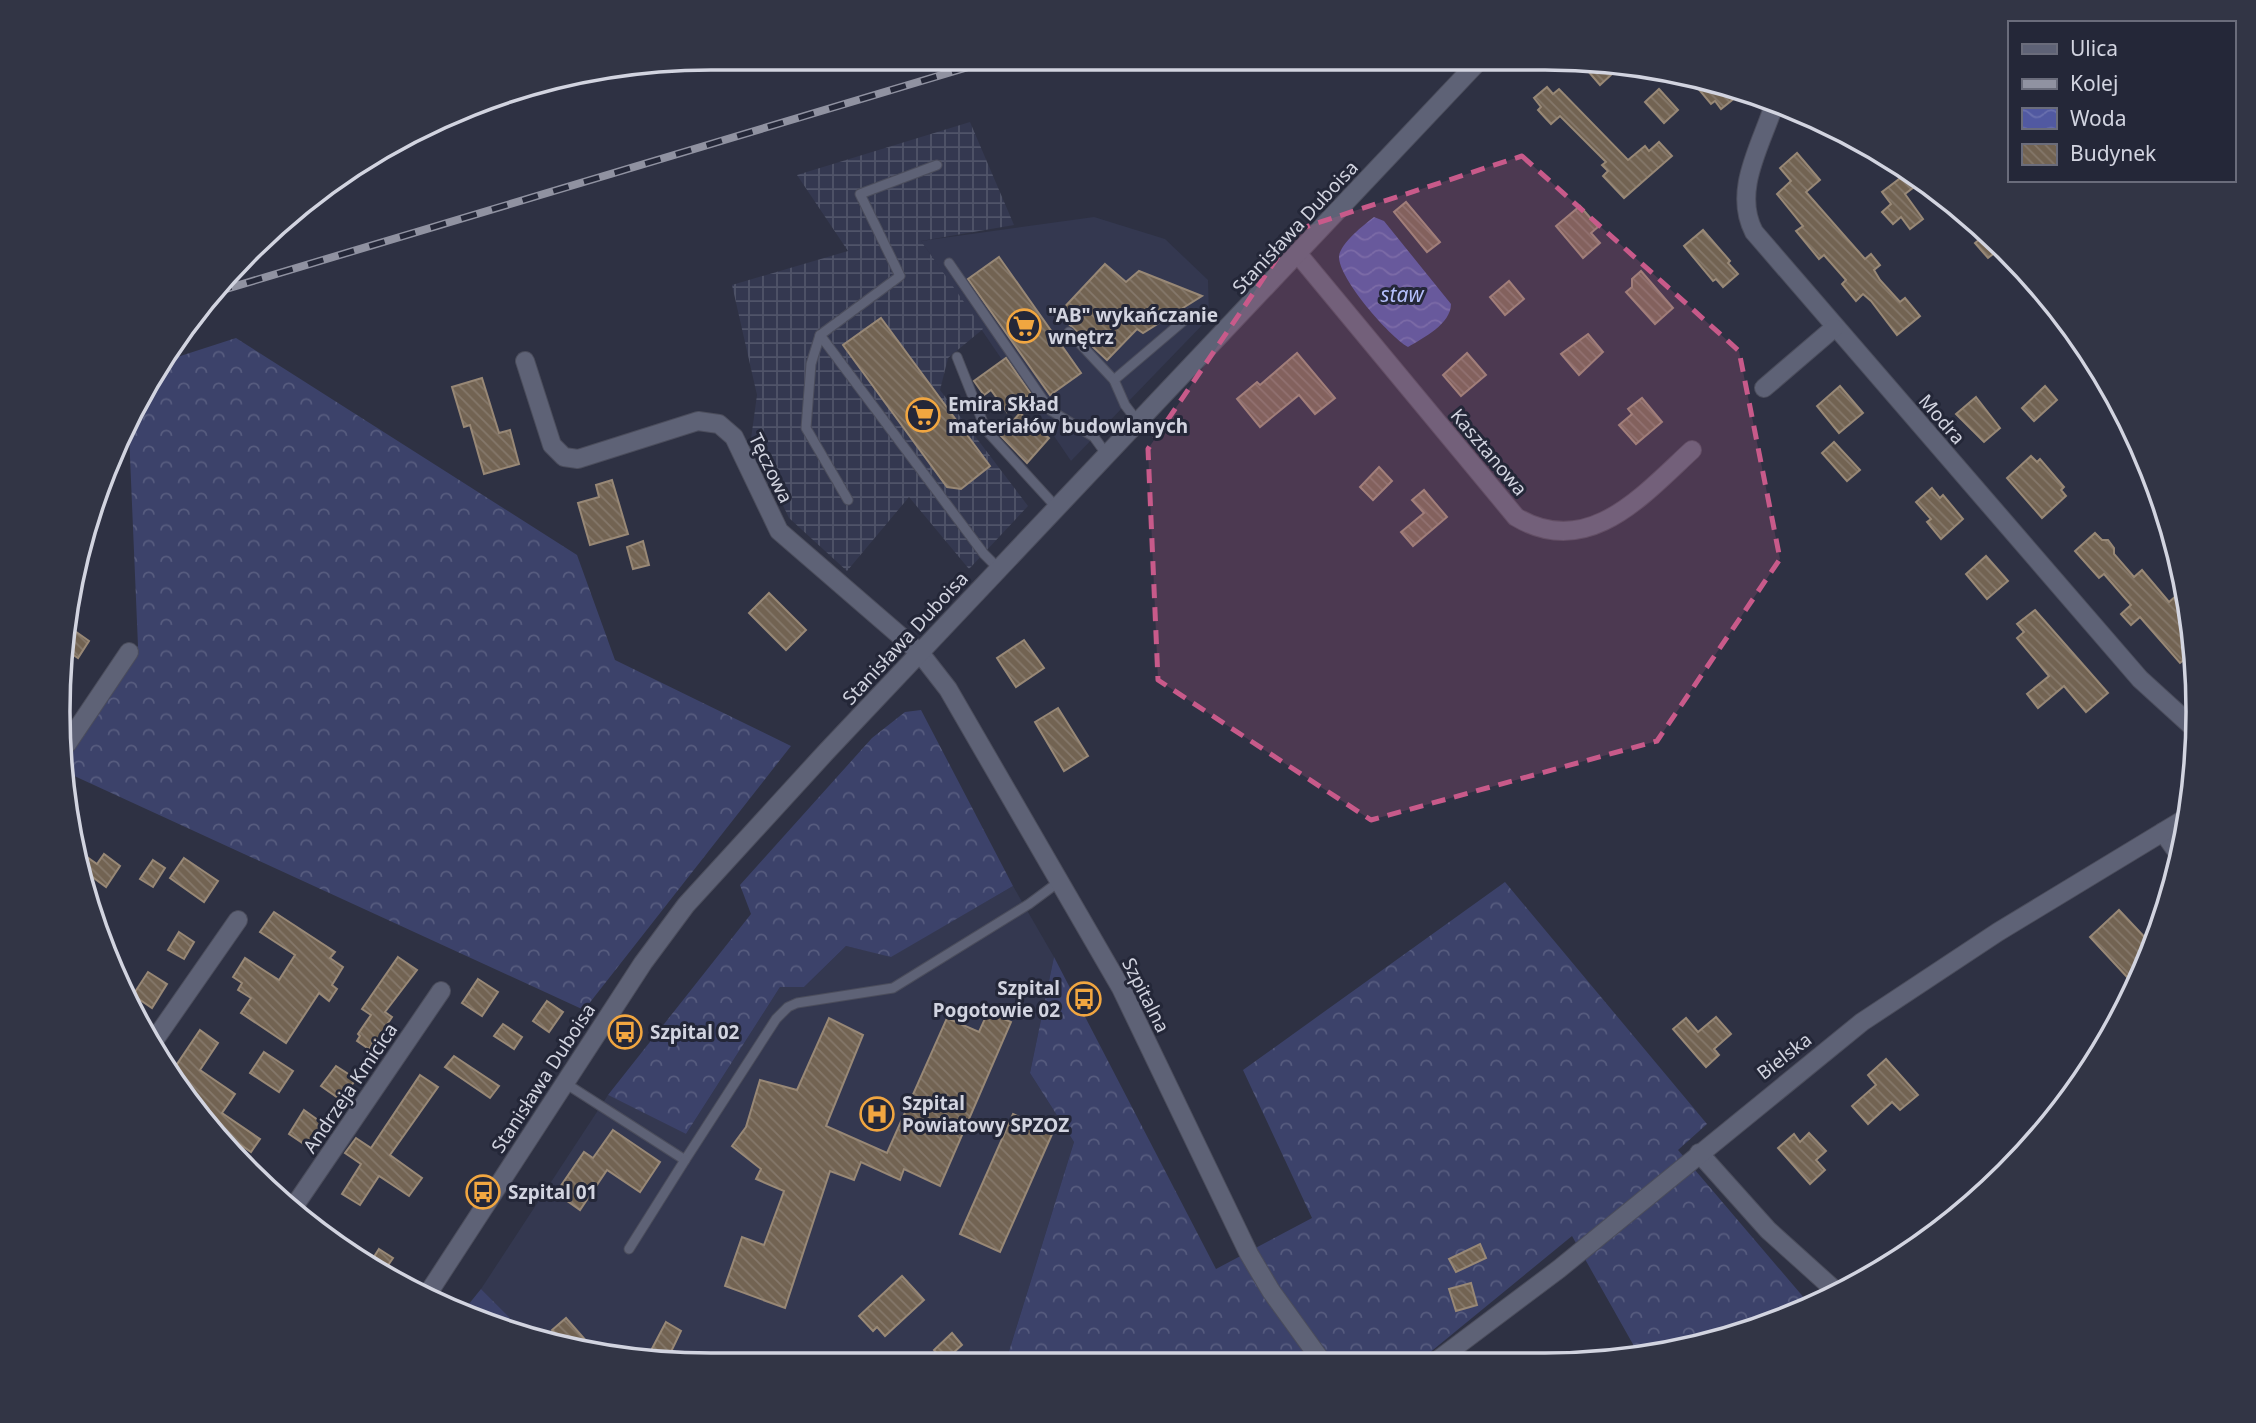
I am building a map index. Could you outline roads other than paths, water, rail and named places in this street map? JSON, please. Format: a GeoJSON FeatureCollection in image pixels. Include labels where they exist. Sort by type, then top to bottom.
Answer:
{"type":"FeatureCollection","features":[{"type":"Feature","properties":{"kind":"street","name":"Stanisława Duboisa"},"geometry":{"type":"LineString","coordinates":[[432,1289],[643,963],[686,905],[999,569],[1471,70]]}},
{"type":"Feature","properties":{"kind":"street","name":"Modra"},"geometry":{"type":"LineString","coordinates":[[1772,112],[1745,189],[1745,216],[1765,249],[2140,679],[2186,721]]}},
{"type":"Feature","properties":{"kind":"street","name":"Kasztanowa"},"geometry":{"type":"LineString","coordinates":[[1298,254],[1516,517],[1534,528],[1550,532],[1594,527],[1631,506],[1692,450]]}},
{"type":"Feature","properties":{"kind":"street"},"geometry":{"type":"LineString","coordinates":[[1764,388],[1834,328]]}},
{"type":"Feature","properties":{"kind":"street","name":"Tęczowa"},"geometry":{"type":"LineString","coordinates":[[525,361],[551,445],[564,457],[578,459],[698,421],[719,424],[734,437],[779,531],[920,653]]}},
{"type":"Feature","properties":{"kind":"street"},"geometry":{"type":"LineString","coordinates":[[71,737],[129,652]]}},
{"type":"Feature","properties":{"kind":"street","name":"Szpitalna"},"geometry":{"type":"LineString","coordinates":[[920,653],[948,689],[1121,988],[1250,1254],[1277,1300],[1317,1353]]}},
{"type":"Feature","properties":{"kind":"street","name":"Bielska"},"geometry":{"type":"LineString","coordinates":[[1447,1353],[1559,1269],[1862,1022],[1908,990],[2176,824]]}},
{"type":"Feature","properties":{"kind":"street"},"geometry":{"type":"LineString","coordinates":[[2163,832],[2172,845]]}},
{"type":"Feature","properties":{"kind":"street"},"geometry":{"type":"LineString","coordinates":[[158,1035],[239,920]]}},
{"type":"Feature","properties":{"kind":"street","name":"Andrzeja Kmicica"},"geometry":{"type":"LineString","coordinates":[[298,1201],[441,992]]}},
{"type":"Feature","properties":{"kind":"street"},"geometry":{"type":"LineString","coordinates":[[1699,1153],[1760,1222],[1830,1286]]}},
{"type":"Feature","properties":{"kind":"lane"},"geometry":{"type":"LineString","coordinates":[[848,500],[806,428],[811,364],[820,335],[900,276],[860,194],[937,165]]}},
{"type":"Feature","properties":{"kind":"lane"},"geometry":{"type":"LineString","coordinates":[[949,263],[1050,410],[1094,437],[1107,455]]}},
{"type":"Feature","properties":{"kind":"lane"},"geometry":{"type":"LineString","coordinates":[[1114,380],[1188,317]]}},
{"type":"Feature","properties":{"kind":"lane"},"geometry":{"type":"LineString","coordinates":[[1069,332],[1114,380],[1125,405],[1138,422]]}},
{"type":"Feature","properties":{"kind":"lane"},"geometry":{"type":"LineString","coordinates":[[820,335],[984,554],[999,569]]}},
{"type":"Feature","properties":{"kind":"lane"},"geometry":{"type":"LineString","coordinates":[[957,357],[986,430],[1057,508]]}},
{"type":"Feature","properties":{"kind":"lane"},"geometry":{"type":"LineString","coordinates":[[629,1250],[776,1019],[788,1007],[816,999],[893,988],[1029,904],[1060,881]]}},
{"type":"Feature","properties":{"kind":"lane"},"geometry":{"type":"LineString","coordinates":[[565,1083],[685,1160]]}},
{"type":"Feature","properties":{"kind":"water","name":"staw"},"geometry":{"type":"Polygon","coordinates":[[[1374,217],[1384,221],[1451,304],[1450,311],[1441,324],[1408,347],[1366,306],[1341,267],[1339,257],[1343,246],[1374,217]]]}},
{"type":"Feature","properties":{"kind":"railway"},"geometry":{"type":"LineString","coordinates":[[230,288],[958,70]]}},
{"type":"Feature","properties":{"kind":"place","name":"\"AB\" wykańczanie wnętrz"},"geometry":{"type":"Point","coordinates":[1024,326]}},
{"type":"Feature","properties":{"kind":"place","name":"Emira Skład materiałów budowlanych"},"geometry":{"type":"Point","coordinates":[923,415]}},
{"type":"Feature","properties":{"kind":"place","name":"Szpital Pogotowie 02"},"geometry":{"type":"Point","coordinates":[1084,999]}},
{"type":"Feature","properties":{"kind":"place","name":"Szpital 02"},"geometry":{"type":"Point","coordinates":[625,1032]}},
{"type":"Feature","properties":{"kind":"place","name":"Szpital Powiatowy SPZOZ"},"geometry":{"type":"Point","coordinates":[877,1114]}},
{"type":"Feature","properties":{"kind":"place","name":"Szpital 01"},"geometry":{"type":"Point","coordinates":[483,1192]}}]}
